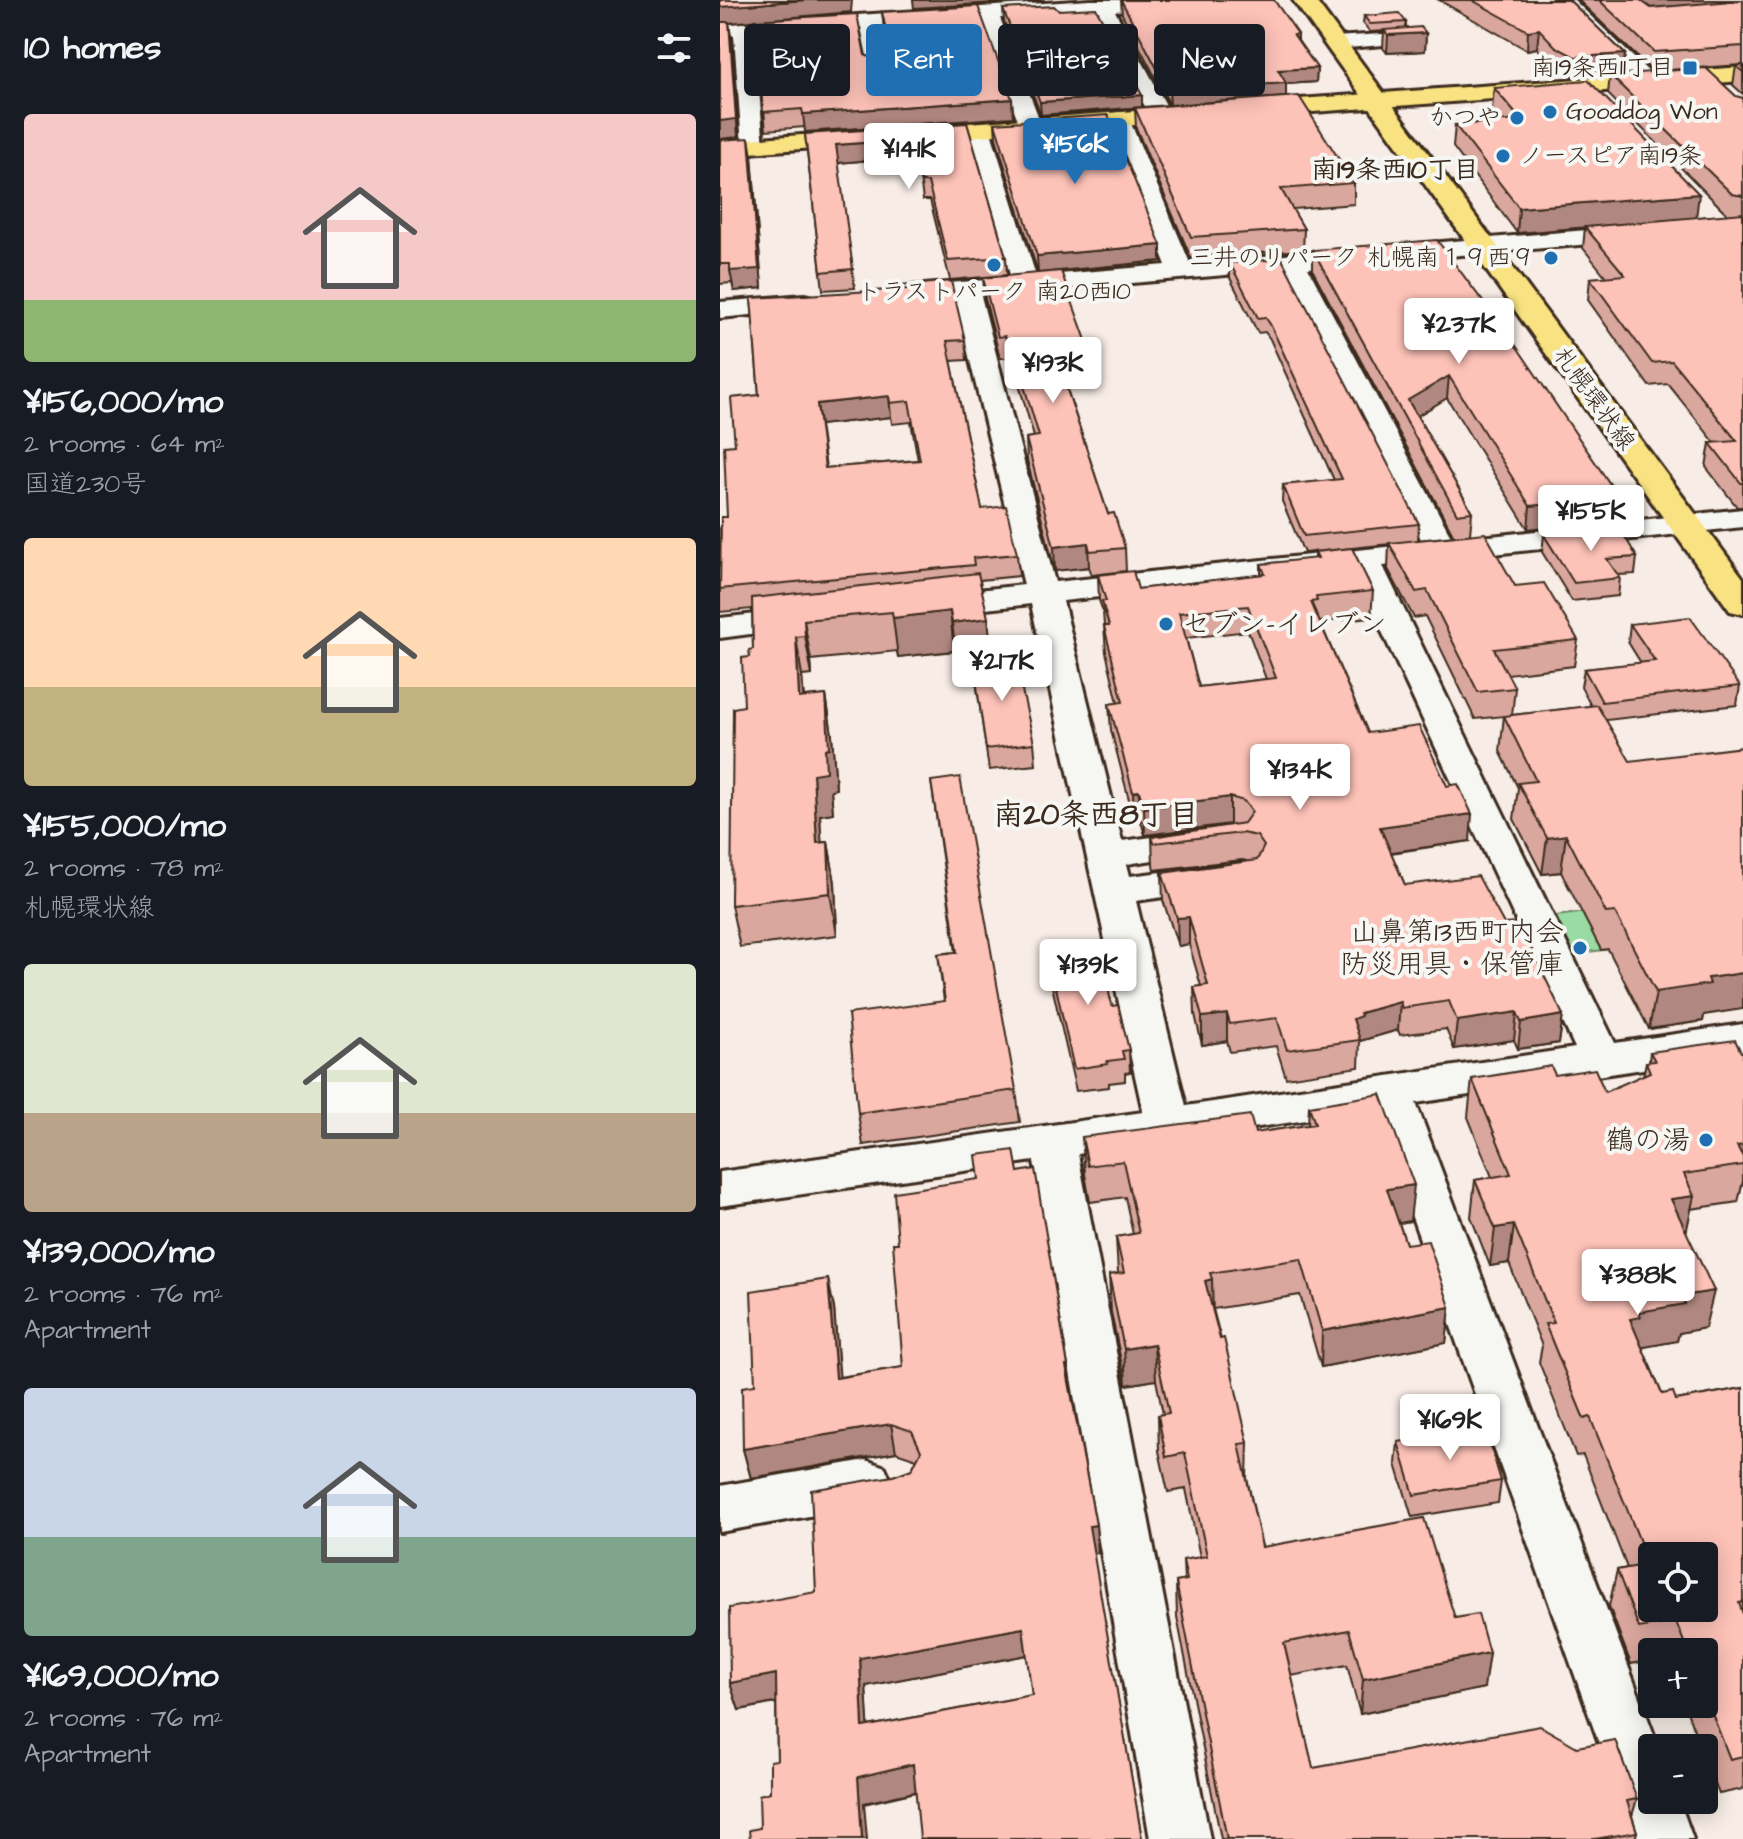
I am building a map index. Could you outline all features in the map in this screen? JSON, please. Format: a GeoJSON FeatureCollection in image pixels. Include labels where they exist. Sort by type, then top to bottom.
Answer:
{"type":"FeatureCollection","features":[{"type":"Feature","properties":{"kind":"main road","name":"札幌環状線"},"geometry":{"type":"LineString","coordinates":[[1304,0],[1743,603]]}},
{"type":"Feature","properties":{"kind":"main road"},"geometry":{"type":"LineString","coordinates":[[720,148],[1743,74]]}},
{"type":"Feature","properties":{"kind":"street"},"geometry":{"type":"LineString","coordinates":[[720,30],[869,20],[898,9],[1185,0]]}},
{"type":"Feature","properties":{"kind":"street"},"geometry":{"type":"LineString","coordinates":[[1563,0],[1647,81]]}},
{"type":"Feature","properties":{"kind":"street"},"geometry":{"type":"LineString","coordinates":[[1102,3],[1161,116]]}},
{"type":"Feature","properties":{"kind":"street"},"geometry":{"type":"LineString","coordinates":[[1001,8],[1031,126]]}},
{"type":"Feature","properties":{"kind":"street"},"geometry":{"type":"LineString","coordinates":[[869,20],[870,24]]}},
{"type":"Feature","properties":{"kind":"street"},"geometry":{"type":"LineString","coordinates":[[743,28],[753,146]]}},
{"type":"Feature","properties":{"kind":"street"},"geometry":{"type":"LineString","coordinates":[[1335,43],[1413,38]]}},
{"type":"Feature","properties":{"kind":"street"},"geometry":{"type":"LineString","coordinates":[[1708,77],[1731,98]]}},
{"type":"Feature","properties":{"kind":"street"},"geometry":{"type":"LineString","coordinates":[[1585,86],[1606,107]]}},
{"type":"Feature","properties":{"kind":"street"},"geometry":{"type":"LineString","coordinates":[[1118,119],[1181,271]]}},
{"type":"Feature","properties":{"kind":"street"},"geometry":{"type":"LineString","coordinates":[[979,129],[1026,284]]}},
{"type":"Feature","properties":{"kind":"street"},"geometry":{"type":"LineString","coordinates":[[1700,204],[1734,229]]}},
{"type":"Feature","properties":{"kind":"street"},"geometry":{"type":"LineString","coordinates":[[867,298],[1482,246],[1734,229]]}},
{"type":"Feature","properties":{"kind":"street"},"geometry":{"type":"LineString","coordinates":[[1292,262],[1443,550]]}},
{"type":"Feature","properties":{"kind":"street"},"geometry":{"type":"LineString","coordinates":[[966,289],[1037,579],[1045,593],[1168,1123]]}},
{"type":"Feature","properties":{"kind":"street"},"geometry":{"type":"LineString","coordinates":[[720,310],[822,301]]}},
{"type":"Feature","properties":{"kind":"street"},"geometry":{"type":"LineString","coordinates":[[906,608],[1743,518]]}},
{"type":"Feature","properties":{"kind":"street"},"geometry":{"type":"LineString","coordinates":[[1364,559],[1602,1060]]}},
{"type":"Feature","properties":{"kind":"street"},"geometry":{"type":"LineString","coordinates":[[720,628],[844,614]]}},
{"type":"Feature","properties":{"kind":"street"},"geometry":{"type":"LineString","coordinates":[[1110,873],[1236,857]]}},
{"type":"Feature","properties":{"kind":"street"},"geometry":{"type":"LineString","coordinates":[[720,1189],[1053,1143],[1168,1123],[1743,1039]]}},
{"type":"Feature","properties":{"kind":"street"},"geometry":{"type":"LineString","coordinates":[[1389,1091],[1663,1839]]}},
{"type":"Feature","properties":{"kind":"street"},"geometry":{"type":"LineString","coordinates":[[1053,1143],[1180,1839]]}},
{"type":"Feature","properties":{"kind":"street"},"geometry":{"type":"LineString","coordinates":[[720,1509],[897,1478]]}},
{"type":"Feature","properties":{"kind":"green space"},"geometry":{"type":"Polygon","coordinates":[[[1731,894],[1743,932],[1573,954],[1555,916],[1731,894]]]}},
{"type":"Feature","properties":{"kind":"building"},"geometry":{"type":"Polygon","coordinates":[[[720,0],[805,0],[720,7],[720,0]]]}},
{"type":"Feature","properties":{"kind":"building"},"geometry":{"type":"Polygon","coordinates":[[[1121,0],[1274,0],[1317,68],[1278,70],[1286,83],[1265,84],[1265,24],[1154,24],[1154,63],[1138,32],[1138,24],[1134,24],[1121,0]]]}},
{"type":"Feature","properties":{"kind":"building"},"geometry":{"type":"Polygon","coordinates":[[[1472,0],[1569,0],[1625,54],[1575,57],[1556,47],[1539,29],[1528,31],[1472,0]]]}},
{"type":"Feature","properties":{"kind":"building"},"geometry":{"type":"Polygon","coordinates":[[[1599,0],[1640,0],[1651,8],[1743,0],[1743,46],[1654,52],[1599,0]]]}},
{"type":"Feature","properties":{"kind":"building"},"geometry":{"type":"Polygon","coordinates":[[[978,6],[998,61],[998,96],[1011,96],[1012,99],[803,114],[802,109],[763,112],[762,96],[850,96],[850,24],[755,24],[755,20],[857,14],[866,55],[866,96],[982,96],[982,24],[885,24],[882,12],[978,6]]]}},
{"type":"Feature","properties":{"kind":"building"},"geometry":{"type":"Polygon","coordinates":[[[1054,6],[1058,10],[1096,8],[1104,24],[1009,24],[1003,9],[1054,6]]]}},
{"type":"Feature","properties":{"kind":"building"},"geometry":{"type":"Polygon","coordinates":[[[1399,13],[1406,22],[1370,24],[1364,16],[1399,13]]]}},
{"type":"Feature","properties":{"kind":"building"},"geometry":{"type":"Polygon","coordinates":[[[720,22],[729,22],[736,119],[720,121],[720,22]]]}},
{"type":"Feature","properties":{"kind":"building"},"geometry":{"type":"Polygon","coordinates":[[[1421,27],[1426,33],[1388,35],[1384,30],[1421,27]]]}},
{"type":"Feature","properties":{"kind":"building"},"geometry":{"type":"Polygon","coordinates":[[[1706,68],[1736,96],[1743,98],[1743,196],[1732,194],[1610,75],[1706,68]]]}},
{"type":"Feature","properties":{"kind":"building"},"geometry":{"type":"Polygon","coordinates":[[[1588,80],[1699,194],[1519,208],[1455,125],[1521,120],[1494,88],[1588,80]]]}},
{"type":"Feature","properties":{"kind":"building"},"geometry":{"type":"Polygon","coordinates":[[[1038,96],[1127,96],[1040,102],[1038,96]]]}},
{"type":"Feature","properties":{"kind":"building"},"geometry":{"type":"Polygon","coordinates":[[[1299,96],[1354,183],[1281,189],[1304,229],[1191,237],[1135,108],[1299,96]]]}},
{"type":"Feature","properties":{"kind":"building"},"geometry":{"type":"Polygon","coordinates":[[[1108,115],[1161,245],[1037,256],[995,123],[1108,115]]]}},
{"type":"Feature","properties":{"kind":"building"},"geometry":{"type":"Polygon","coordinates":[[[967,123],[1006,257],[948,261],[928,182],[921,182],[915,139],[836,145],[853,269],[821,272],[805,134],[967,123]]]}},
{"type":"Feature","properties":{"kind":"building"},"geometry":{"type":"Polygon","coordinates":[[[749,138],[759,269],[730,271],[730,264],[720,264],[720,140],[749,138]]]}},
{"type":"Feature","properties":{"kind":"building"},"geometry":{"type":"Polygon","coordinates":[[[1743,213],[1741,483],[1710,443],[1737,441],[1672,361],[1652,363],[1590,278],[1625,275],[1585,227],[1743,213]]]}},
{"type":"Feature","properties":{"kind":"building"},"geometry":{"type":"Polygon","coordinates":[[[1437,240],[1519,350],[1616,493],[1604,494],[1606,498],[1530,506],[1449,376],[1408,400],[1472,512],[1457,514],[1313,250],[1437,240]]]}},
{"type":"Feature","properties":{"kind":"building"},"geometry":{"type":"Polygon","coordinates":[[[1282,259],[1419,524],[1304,536],[1283,485],[1342,479],[1270,324],[1265,317],[1258,318],[1230,263],[1282,259]]]}},
{"type":"Feature","properties":{"kind":"building"},"geometry":{"type":"Polygon","coordinates":[[[1061,271],[1087,343],[1077,344],[1081,353],[1056,356],[1108,514],[1114,513],[1125,548],[1090,551],[1088,543],[1054,547],[1026,438],[1039,436],[1016,359],[1013,360],[1005,336],[998,337],[983,278],[1061,271]]]}},
{"type":"Feature","properties":{"kind":"building"},"geometry":{"type":"Polygon","coordinates":[[[951,281],[965,340],[947,341],[982,509],[1006,506],[1017,554],[973,558],[974,565],[720,589],[721,517],[727,517],[724,446],[735,445],[731,398],[759,395],[751,298],[923,288],[922,284],[951,281]],[[889,396],[817,404],[825,468],[920,460],[909,401],[890,403],[889,396]]]}},
{"type":"Feature","properties":{"kind":"building"},"geometry":{"type":"Polygon","coordinates":[[[1619,527],[1637,557],[1607,559],[1620,578],[1574,583],[1544,535],[1619,527]]]}},
{"type":"Feature","properties":{"kind":"building"},"geometry":{"type":"Polygon","coordinates":[[[1485,533],[1515,586],[1544,583],[1578,640],[1494,649],[1515,688],[1478,692],[1427,590],[1416,592],[1389,543],[1485,533]]]}},
{"type":"Feature","properties":{"kind":"building"},"geometry":{"type":"Polygon","coordinates":[[[1352,548],[1373,591],[1316,597],[1317,601],[1311,602],[1368,733],[1419,726],[1447,786],[1458,784],[1472,814],[1380,827],[1405,885],[1478,876],[1504,924],[1517,923],[1523,931],[1563,1015],[1521,1022],[1517,1012],[1457,1021],[1449,1001],[1402,1008],[1400,1002],[1360,1013],[1361,1016],[1353,1019],[1360,1040],[1287,1050],[1277,1018],[1230,1024],[1227,1014],[1202,1017],[1194,987],[1208,985],[1189,917],[1177,918],[1162,873],[1257,860],[1264,846],[1257,836],[1242,833],[1154,843],[1152,837],[1244,823],[1252,812],[1244,801],[1230,797],[1144,808],[1139,791],[1133,792],[1109,704],[1123,702],[1104,626],[1109,626],[1098,575],[1133,571],[1138,589],[1265,574],[1261,564],[1318,558],[1315,552],[1352,548]],[[1248,606],[1179,613],[1199,687],[1276,678],[1248,606]]]}},
{"type":"Feature","properties":{"kind":"building"},"geometry":{"type":"Polygon","coordinates":[[[978,573],[988,618],[952,623],[950,611],[893,618],[892,612],[804,620],[805,636],[796,637],[799,698],[826,695],[829,748],[825,749],[826,772],[813,774],[817,843],[828,842],[830,893],[731,905],[733,708],[744,706],[742,658],[750,657],[749,650],[753,649],[752,598],[978,573]]]}},
{"type":"Feature","properties":{"kind":"building"},"geometry":{"type":"Polygon","coordinates":[[[1690,617],[1740,686],[1602,702],[1584,669],[1655,661],[1630,624],[1690,617]]]}},
{"type":"Feature","properties":{"kind":"building"},"geometry":{"type":"Polygon","coordinates":[[[1014,655],[1034,743],[986,749],[973,659],[1014,655]]]}},
{"type":"Feature","properties":{"kind":"building"},"geometry":{"type":"Polygon","coordinates":[[[1597,705],[1630,761],[1743,747],[1743,973],[1708,978],[1710,984],[1656,992],[1615,912],[1606,913],[1566,835],[1547,838],[1518,783],[1536,781],[1504,716],[1597,705]]]}},
{"type":"Feature","properties":{"kind":"building"},"geometry":{"type":"Polygon","coordinates":[[[960,777],[1016,1090],[858,1113],[848,1014],[945,1001],[938,954],[957,952],[931,781],[960,777]]]}},
{"type":"Feature","properties":{"kind":"building"},"geometry":{"type":"Polygon","coordinates":[[[1098,944],[1112,1006],[1118,1005],[1129,1050],[1122,1051],[1124,1059],[1074,1069],[1048,951],[1098,944]]]}},
{"type":"Feature","properties":{"kind":"building"},"geometry":{"type":"Polygon","coordinates":[[[1735,1040],[1743,1052],[1743,1145],[1737,1146],[1743,1157],[1743,1165],[1684,1174],[1694,1196],[1671,1199],[1714,1291],[1682,1296],[1685,1304],[1639,1312],[1641,1317],[1630,1319],[1662,1394],[1673,1392],[1676,1400],[1743,1388],[1743,1602],[1739,1603],[1743,1614],[1743,1756],[1730,1759],[1714,1718],[1718,1718],[1718,1638],[1682,1638],[1676,1622],[1718,1622],[1718,1542],[1640,1542],[1590,1417],[1584,1419],[1545,1324],[1554,1323],[1514,1225],[1495,1228],[1475,1180],[1511,1174],[1472,1079],[1551,1066],[1555,1075],[1595,1069],[1605,1092],[1650,1072],[1646,1062],[1655,1061],[1650,1052],[1735,1040]]]}},
{"type":"Feature","properties":{"kind":"building"},"geometry":{"type":"Polygon","coordinates":[[[1381,1094],[1414,1185],[1387,1189],[1406,1244],[1428,1241],[1450,1307],[1322,1331],[1301,1259],[1210,1273],[1212,1279],[1205,1281],[1220,1339],[1224,1338],[1248,1443],[1239,1444],[1262,1547],[1424,1518],[1455,1618],[1478,1614],[1489,1653],[1363,1679],[1349,1630],[1284,1643],[1313,1768],[1540,1726],[1577,1747],[1615,1740],[1637,1799],[1627,1801],[1637,1832],[1595,1839],[1227,1839],[1176,1582],[1187,1580],[1183,1560],[1207,1556],[1185,1453],[1166,1457],[1158,1415],[1169,1413],[1154,1344],[1124,1349],[1109,1275],[1124,1273],[1116,1237],[1139,1233],[1123,1161],[1088,1166],[1082,1137],[1250,1115],[1255,1133],[1315,1124],[1309,1106],[1381,1094]]]}},
{"type":"Feature","properties":{"kind":"building"},"geometry":{"type":"Polygon","coordinates":[[[1014,1150],[1018,1172],[1035,1169],[1066,1366],[1096,1525],[1089,1526],[1142,1839],[920,1839],[913,1764],[858,1777],[862,1839],[750,1839],[749,1830],[760,1828],[759,1795],[770,1792],[770,1761],[777,1760],[776,1674],[730,1683],[729,1608],[816,1592],[811,1490],[893,1476],[912,1469],[921,1451],[912,1431],[891,1424],[743,1449],[742,1387],[755,1385],[751,1291],[828,1279],[836,1378],[903,1367],[893,1243],[898,1243],[894,1192],[979,1179],[976,1155],[1014,1150]],[[1023,1628],[860,1658],[863,1727],[1032,1695],[1023,1628]]]}},
{"type":"Feature","properties":{"kind":"building"},"geometry":{"type":"Polygon","coordinates":[[[1485,1428],[1501,1481],[1414,1495],[1398,1442],[1485,1428]]]}},
{"type":"Feature","properties":{"kind":"building"},"geometry":{"type":"Polygon","coordinates":[[[1638,1566],[1638,1622],[1676,1622],[1639,1628],[1617,1570],[1638,1566]]]}},
{"type":"Feature","properties":{"kind":"place","name":"南19条西11丁目"},"geometry":{"type":"Point","coordinates":[1690,68]}},
{"type":"Feature","properties":{"kind":"place","name":"Gooddog Won"},"geometry":{"type":"Point","coordinates":[1550,112]}},
{"type":"Feature","properties":{"kind":"place","name":"かつや"},"geometry":{"type":"Point","coordinates":[1517,118]}},
{"type":"Feature","properties":{"kind":"place","name":"ノースピア南19条"},"geometry":{"type":"Point","coordinates":[1503,156]}},
{"type":"Feature","properties":{"kind":"place","name":"三井のリパーク 札幌南１９西９"},"geometry":{"type":"Point","coordinates":[1551,258]}},
{"type":"Feature","properties":{"kind":"place","name":"トラストパーク 南20西10"},"geometry":{"type":"Point","coordinates":[994,265]}},
{"type":"Feature","properties":{"kind":"place","name":"セブン-イレブン"},"geometry":{"type":"Point","coordinates":[1166,624]}},
{"type":"Feature","properties":{"kind":"place","name":"山鼻第13西町内会 防災用具・保管庫"},"geometry":{"type":"Point","coordinates":[1580,948]}},
{"type":"Feature","properties":{"kind":"place","name":"鶴の湯"},"geometry":{"type":"Point","coordinates":[1706,1140]}},
{"type":"Feature","properties":{"kind":"district","name":"南19条西10丁目"},"geometry":{"type":"Point","coordinates":[1395,170]}},
{"type":"Feature","properties":{"kind":"district","name":"南20条西8丁目"},"geometry":{"type":"Point","coordinates":[1096,815]}}]}
